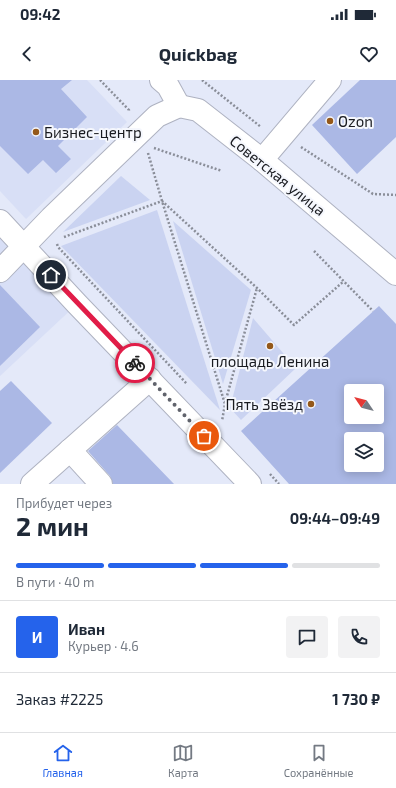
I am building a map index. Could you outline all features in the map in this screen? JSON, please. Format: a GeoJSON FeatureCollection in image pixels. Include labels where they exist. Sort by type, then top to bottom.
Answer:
{"type":"FeatureCollection","features":[{"type":"Feature","properties":{"kind":"street"},"geometry":{"type":"LineString","coordinates":[[262,160],[330,80]]}},
{"type":"Feature","properties":{"kind":"street"},"geometry":{"type":"LineString","coordinates":[[0,271],[28,251],[157,116],[179,106],[168,82]]}},
{"type":"Feature","properties":{"kind":"street","name":"Советская улица"},"geometry":{"type":"LineString","coordinates":[[179,106],[198,110],[262,160],[396,274]]}},
{"type":"Feature","properties":{"kind":"street"},"geometry":{"type":"LineString","coordinates":[[0,221],[250,484]]}},
{"type":"Feature","properties":{"kind":"street"},"geometry":{"type":"LineString","coordinates":[[32,484],[150,380]]}},
{"type":"Feature","properties":{"kind":"street"},"geometry":{"type":"LineString","coordinates":[[70,450],[101,484]]}},
{"type":"Feature","properties":{"kind":"path"},"geometry":{"type":"LineString","coordinates":[[100,80],[129,110],[128,117]]}},
{"type":"Feature","properties":{"kind":"path"},"geometry":{"type":"LineString","coordinates":[[146,146],[225,404]]}},
{"type":"Feature","properties":{"kind":"path"},"geometry":{"type":"LineString","coordinates":[[154,148],[222,171]]}},
{"type":"Feature","properties":{"kind":"path"},"geometry":{"type":"LineString","coordinates":[[62,238],[162,201]]}},
{"type":"Feature","properties":{"kind":"path"},"geometry":{"type":"LineString","coordinates":[[162,201],[257,288],[294,325],[344,281]]}},
{"type":"Feature","properties":{"kind":"path"},"geometry":{"type":"LineString","coordinates":[[28,251],[55,240],[58,247],[190,387]]}},
{"type":"Feature","properties":{"kind":"path"},"geometry":{"type":"LineString","coordinates":[[314,251],[373,311]]}},
{"type":"Feature","properties":{"kind":"path"},"geometry":{"type":"LineString","coordinates":[[217,416],[222,421],[225,404],[257,288]]}},
{"type":"Feature","properties":{"kind":"shaded area"},"geometry":{"type":"Polygon","coordinates":[[[0,80],[87,80],[127,122],[26,219],[0,191],[0,80]]]}},
{"type":"Feature","properties":{"kind":"shaded area"},"geometry":{"type":"Polygon","coordinates":[[[121,176],[150,200],[63,232],[121,176]]]}},
{"type":"Feature","properties":{"kind":"shaded area"},"geometry":{"type":"Polygon","coordinates":[[[157,210],[220,410],[61,246],[157,210]]]}},
{"type":"Feature","properties":{"kind":"shaded area"},"geometry":{"type":"Polygon","coordinates":[[[0,221],[77,304],[0,376],[0,221]]]}},
{"type":"Feature","properties":{"kind":"shaded area"},"geometry":{"type":"Polygon","coordinates":[[[173,221],[251,290],[223,384],[173,221]]]}},
{"type":"Feature","properties":{"kind":"shaded area"},"geometry":{"type":"Polygon","coordinates":[[[253,318],[296,368],[241,420],[230,408],[253,318]]]}},
{"type":"Feature","properties":{"kind":"building","name":"Бизнес-центр"},"geometry":{"type":"Polygon","coordinates":[[[0,80],[72,80],[61,89],[87,117],[58,146],[71,159],[56,173],[43,160],[28,174],[0,146],[0,80]]]}},
{"type":"Feature","properties":{"kind":"building"},"geometry":{"type":"Polygon","coordinates":[[[360,80],[396,80],[396,137],[357,174],[312,125],[360,80]]]}},
{"type":"Feature","properties":{"kind":"building"},"geometry":{"type":"Polygon","coordinates":[[[0,285],[40,327],[0,366],[0,285]]]}},
{"type":"Feature","properties":{"kind":"building","name":"Пять Звёзд"},"geometry":{"type":"Polygon","coordinates":[[[379,306],[396,324],[396,484],[289,484],[241,431],[379,306]]]}},
{"type":"Feature","properties":{"kind":"building"},"geometry":{"type":"Polygon","coordinates":[[[11,381],[52,423],[0,473],[0,391],[11,381]]]}},
{"type":"Feature","properties":{"kind":"building"},"geometry":{"type":"Polygon","coordinates":[[[117,425],[174,484],[113,484],[110,476],[88,451],[117,425]]]}},
{"type":"Feature","properties":{"kind":"way so far"},"geometry":{"type":"LineString","coordinates":[[135,363],[204,436]]}},
{"type":"Feature","properties":{"kind":"place","name":"Ozon"},"geometry":{"type":"Point","coordinates":[330,121]}},
{"type":"Feature","properties":{"kind":"place","name":"Бизнес-центр"},"geometry":{"type":"Point","coordinates":[36,132]}},
{"type":"Feature","properties":{"kind":"place","name":"площадь Ленина"},"geometry":{"type":"Point","coordinates":[270,346]}},
{"type":"Feature","properties":{"kind":"place","name":"Пять Звёзд"},"geometry":{"type":"Point","coordinates":[311,404]}},
{"type":"Feature","properties":{"kind":"route"},"geometry":{"type":"LineString","coordinates":[[51,275],[135,363]]}}]}
